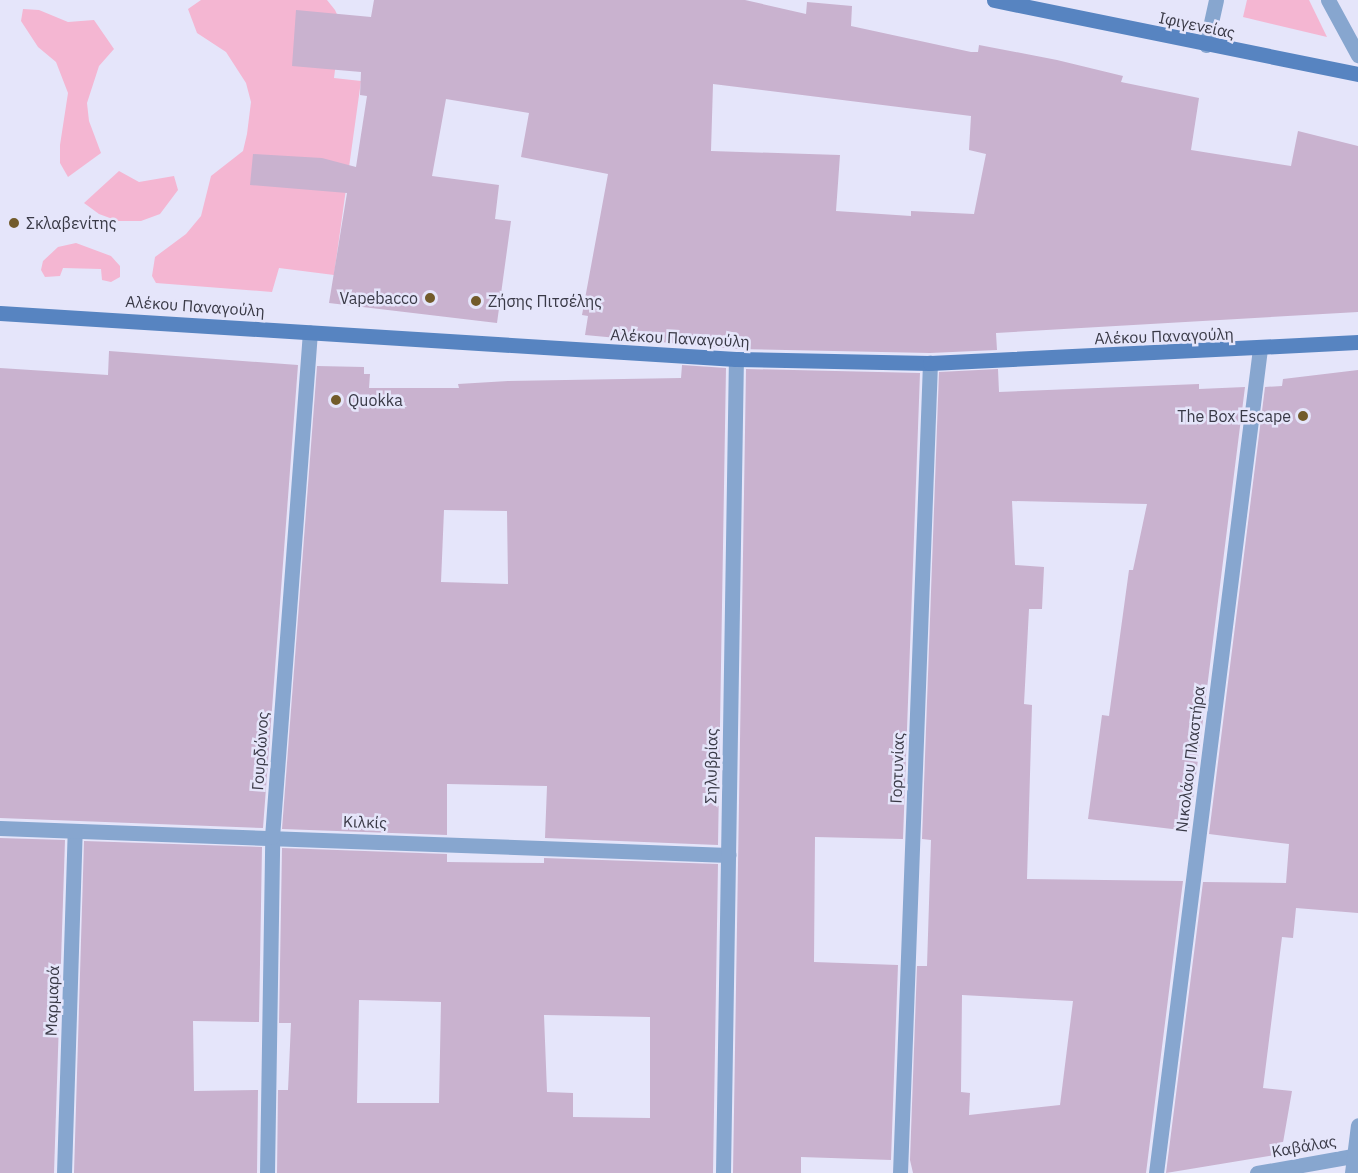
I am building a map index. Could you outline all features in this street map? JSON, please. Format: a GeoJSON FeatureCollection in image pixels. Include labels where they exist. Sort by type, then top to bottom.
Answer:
{"type":"FeatureCollection","features":[{"type":"Feature","properties":{"kind":"street","name":"Ιφιγενείας"},"geometry":{"type":"LineString","coordinates":[[994,0],[1206,45],[1358,74]]}},
{"type":"Feature","properties":{"kind":"street"},"geometry":{"type":"LineString","coordinates":[[1206,45],[1216,0]]}},
{"type":"Feature","properties":{"kind":"street"},"geometry":{"type":"LineString","coordinates":[[1328,0],[1358,55]]}},
{"type":"Feature","properties":{"kind":"street","name":"Αλέκου Παναγούλη"},"geometry":{"type":"LineString","coordinates":[[0,313],[736,359],[930,363],[1260,350],[1358,342]]}},
{"type":"Feature","properties":{"kind":"street","name":"Γουρδώνος"},"geometry":{"type":"LineString","coordinates":[[267,1173],[272,837],[310,332]]}},
{"type":"Feature","properties":{"kind":"street","name":"Νικολάου Πλαστήρα"},"geometry":{"type":"LineString","coordinates":[[1156,1173],[1260,350]]}},
{"type":"Feature","properties":{"kind":"street","name":"Σηλυβρίας"},"geometry":{"type":"LineString","coordinates":[[723,1173],[736,359]]}},
{"type":"Feature","properties":{"kind":"street","name":"Γορτυνίας"},"geometry":{"type":"LineString","coordinates":[[900,1173],[930,363]]}},
{"type":"Feature","properties":{"kind":"street","name":"Κιλκίς"},"geometry":{"type":"LineString","coordinates":[[0,828],[728,855]]}},
{"type":"Feature","properties":{"kind":"street","name":"Μαρμαρά"},"geometry":{"type":"LineString","coordinates":[[64,1173],[75,831]]}},
{"type":"Feature","properties":{"kind":"street"},"geometry":{"type":"LineString","coordinates":[[1352,1173],[1358,1125]]}},
{"type":"Feature","properties":{"kind":"street","name":"Καβάλας"},"geometry":{"type":"LineString","coordinates":[[1257,1173],[1356,1155]]}},
{"type":"Feature","properties":{"kind":"shaded area"},"geometry":{"type":"Polygon","coordinates":[[[201,0],[327,0],[335,10],[341,23],[334,78],[361,81],[334,275],[279,268],[272,292],[156,283],[152,276],[155,257],[186,234],[201,216],[211,176],[243,151],[247,134],[251,102],[246,83],[226,52],[197,33],[188,9],[201,0]]]}},
{"type":"Feature","properties":{"kind":"shaded area"},"geometry":{"type":"Polygon","coordinates":[[[1247,0],[1309,0],[1327,37],[1243,17],[1247,0]]]}},
{"type":"Feature","properties":{"kind":"shaded area"},"geometry":{"type":"Polygon","coordinates":[[[23,9],[39,10],[68,22],[94,20],[114,49],[99,66],[87,103],[89,121],[101,153],[68,177],[60,163],[60,145],[68,93],[56,62],[38,47],[21,21],[23,9]]]}},
{"type":"Feature","properties":{"kind":"shaded area"},"geometry":{"type":"Polygon","coordinates":[[[119,171],[139,182],[174,176],[178,190],[160,214],[141,221],[118,221],[99,214],[84,203],[119,171]]]}},
{"type":"Feature","properties":{"kind":"shaded area"},"geometry":{"type":"Polygon","coordinates":[[[76,243],[111,256],[120,266],[120,277],[111,282],[102,280],[101,269],[63,268],[60,276],[45,277],[41,270],[43,261],[58,247],[76,243]]]}},
{"type":"Feature","properties":{"kind":"building"},"geometry":{"type":"Polygon","coordinates":[[[374,0],[745,0],[806,14],[807,2],[852,6],[851,26],[971,52],[978,52],[979,45],[1057,60],[1123,76],[1121,82],[1199,98],[1191,150],[1291,166],[1298,131],[1358,146],[1358,312],[996,333],[997,350],[930,353],[736,349],[585,335],[588,316],[582,315],[608,174],[521,157],[529,113],[446,99],[432,176],[499,185],[495,219],[511,221],[497,323],[329,303],[347,193],[250,185],[253,154],[322,158],[356,167],[367,96],[360,95],[361,72],[292,66],[296,10],[371,17],[374,0]],[[713,84],[711,151],[840,155],[836,211],[911,216],[911,211],[974,214],[986,154],[969,150],[971,116],[713,84]]]}},
{"type":"Feature","properties":{"kind":"building"},"geometry":{"type":"Polygon","coordinates":[[[109,351],[298,365],[263,828],[0,818],[0,368],[108,375],[109,351]]]}},
{"type":"Feature","properties":{"kind":"building"},"geometry":{"type":"Polygon","coordinates":[[[682,365],[726,368],[718,845],[545,838],[547,786],[447,784],[447,835],[282,829],[317,366],[364,367],[364,374],[370,374],[369,388],[459,388],[458,384],[508,381],[681,378],[682,365]],[[444,510],[441,582],[508,584],[507,511],[444,510]]]}},
{"type":"Feature","properties":{"kind":"building"},"geometry":{"type":"Polygon","coordinates":[[[746,369],[920,373],[903,839],[815,837],[814,962],[898,965],[891,1160],[801,1157],[801,1173],[733,1173],[746,369]]]}},
{"type":"Feature","properties":{"kind":"building"},"geometry":{"type":"Polygon","coordinates":[[[998,369],[999,392],[1199,384],[1199,389],[1245,387],[1189,831],[1088,819],[1102,715],[1109,716],[1129,570],[1133,570],[1147,504],[1012,501],[1015,565],[1044,567],[1042,609],[1029,609],[1024,704],[1032,705],[1027,879],[1183,881],[1146,1173],[913,1173],[910,1160],[917,966],[927,966],[931,840],[922,839],[939,372],[998,369]],[[962,995],[961,1092],[970,1093],[969,1115],[1060,1105],[1073,1001],[962,995]]]}},
{"type":"Feature","properties":{"kind":"building"},"geometry":{"type":"Polygon","coordinates":[[[1358,370],[1358,913],[1296,908],[1293,938],[1282,937],[1263,1088],[1292,1091],[1281,1154],[1166,1173],[1203,882],[1286,883],[1289,844],[1209,834],[1265,387],[1282,386],[1283,379],[1358,370]]]}},
{"type":"Feature","properties":{"kind":"building"},"geometry":{"type":"Polygon","coordinates":[[[0,838],[65,840],[54,1173],[0,1173],[0,838]]]}},
{"type":"Feature","properties":{"kind":"building"},"geometry":{"type":"Polygon","coordinates":[[[84,841],[262,847],[259,1022],[193,1021],[194,1091],[258,1090],[257,1173],[74,1173],[84,841]]]}},
{"type":"Feature","properties":{"kind":"building"},"geometry":{"type":"Polygon","coordinates":[[[282,848],[447,854],[447,862],[544,863],[544,858],[718,864],[713,1173],[277,1173],[278,1090],[288,1090],[291,1023],[279,1023],[282,848]],[[359,1000],[357,1103],[439,1103],[441,1002],[359,1000]],[[544,1015],[547,1092],[573,1093],[573,1117],[650,1118],[650,1017],[544,1015]]]}},
{"type":"Feature","properties":{"kind":"place","name":"Σκλαβενίτης"},"geometry":{"type":"Point","coordinates":[14,223]}},
{"type":"Feature","properties":{"kind":"place","name":"Vapebacco"},"geometry":{"type":"Point","coordinates":[430,298]}},
{"type":"Feature","properties":{"kind":"place","name":"Ζήσης Πιτσέλης"},"geometry":{"type":"Point","coordinates":[476,301]}},
{"type":"Feature","properties":{"kind":"place","name":"Quokka"},"geometry":{"type":"Point","coordinates":[336,400]}},
{"type":"Feature","properties":{"kind":"place","name":"The Box Escape"},"geometry":{"type":"Point","coordinates":[1303,416]}}]}
